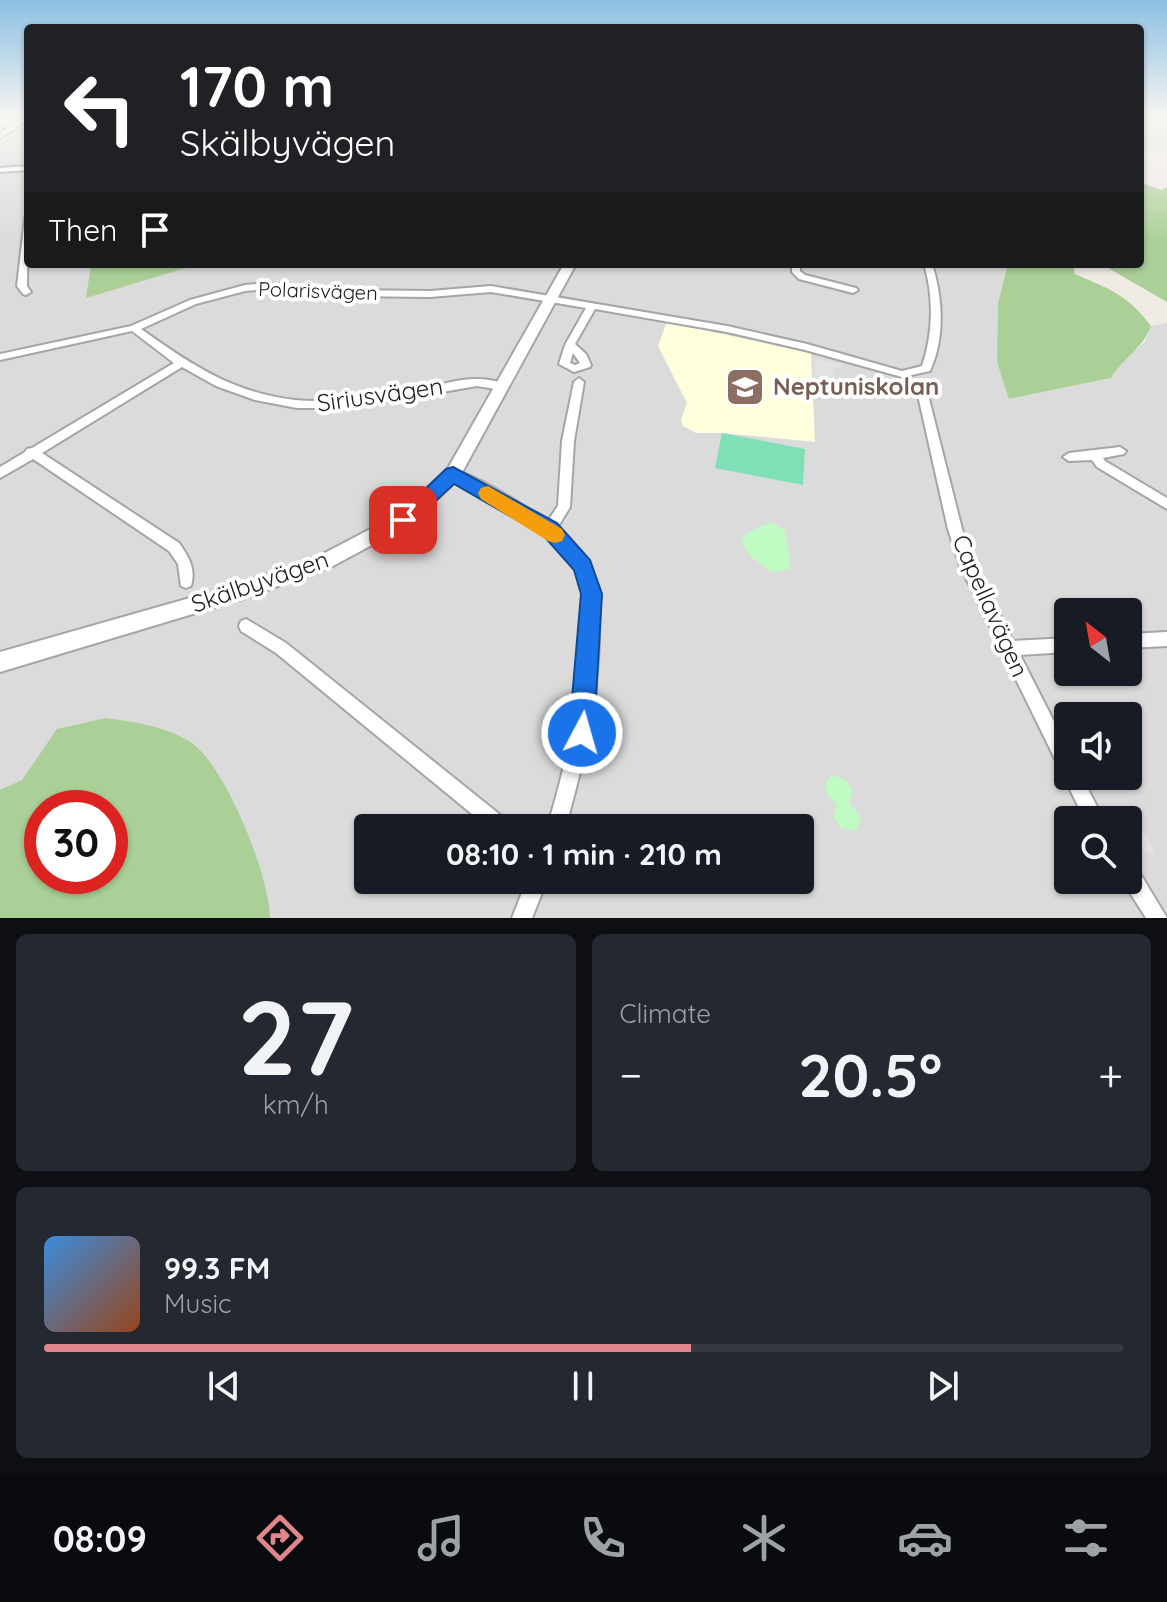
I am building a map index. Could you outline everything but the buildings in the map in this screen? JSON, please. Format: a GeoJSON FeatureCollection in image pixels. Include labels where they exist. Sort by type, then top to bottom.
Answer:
{"type":"FeatureCollection","features":[{"type":"Feature","properties":{"kind":"street"},"geometry":{"type":"LineString","coordinates":[[0,170],[24,168]]}},
{"type":"Feature","properties":{"kind":"street"},"geometry":{"type":"LineString","coordinates":[[24,264],[22,286],[26,292]]}},
{"type":"Feature","properties":{"kind":"street","name":"Skälbyvägen"},"geometry":{"type":"LineString","coordinates":[[0,662],[239,592],[325,562],[403,520],[453,474],[568,268]]}},
{"type":"Feature","properties":{"kind":"street"},"geometry":{"type":"LineString","coordinates":[[796,268],[802,277],[853,290]]}},
{"type":"Feature","properties":{"kind":"street","name":"Polarisvägen"},"geometry":{"type":"LineString","coordinates":[[0,357],[134,328],[221,293],[266,286],[392,294],[491,289],[781,341],[902,374],[926,369],[935,326],[935,282],[930,268]]}},
{"type":"Feature","properties":{"kind":"street"},"geometry":{"type":"LineString","coordinates":[[570,345],[592,306]]}},
{"type":"Feature","properties":{"kind":"street","name":"Siriusvägen"},"geometry":{"type":"LineString","coordinates":[[134,328],[181,363],[239,393],[264,401],[351,404],[477,382],[501,386]]}},
{"type":"Feature","properties":{"kind":"street"},"geometry":{"type":"LineString","coordinates":[[0,473],[181,363]]}},
{"type":"Feature","properties":{"kind":"street"},"geometry":{"type":"LineString","coordinates":[[550,529],[564,507],[568,441],[579,382]]}},
{"type":"Feature","properties":{"kind":"street","name":"Capellavägen"},"geometry":{"type":"LineString","coordinates":[[922,391],[955,529],[967,566],[1054,740]]}},
{"type":"Feature","properties":{"kind":"street"},"geometry":{"type":"LineString","coordinates":[[1069,457],[1120,451]]}},
{"type":"Feature","properties":{"kind":"street"},"geometry":{"type":"LineString","coordinates":[[31,452],[174,547],[185,563],[186,582]]}},
{"type":"Feature","properties":{"kind":"street"},"geometry":{"type":"LineString","coordinates":[[1095,455],[1101,464],[1167,504]]}},
{"type":"Feature","properties":{"kind":"street"},"geometry":{"type":"LineString","coordinates":[[453,474],[550,529],[583,566],[591,594],[582,733],[560,814]]}},
{"type":"Feature","properties":{"kind":"street"},"geometry":{"type":"LineString","coordinates":[[246,626],[281,648],[486,814]]}},
{"type":"Feature","properties":{"kind":"street"},"geometry":{"type":"LineString","coordinates":[[1142,640],[1167,639]]}},
{"type":"Feature","properties":{"kind":"street"},"geometry":{"type":"LineString","coordinates":[[1006,649],[1054,646]]}},
{"type":"Feature","properties":{"kind":"street"},"geometry":{"type":"LineString","coordinates":[[522,918],[531,894]]}},
{"type":"Feature","properties":{"kind":"street"},"geometry":{"type":"LineString","coordinates":[[1142,894],[1157,918]]}},
{"type":"Feature","properties":{"kind":"shaded area"},"geometry":{"type":"Polygon","coordinates":[[[0,159],[24,159],[24,268],[91,268],[87,297],[185,268],[1007,268],[998,303],[997,362],[1010,399],[1111,378],[1121,361],[1145,342],[1151,326],[1167,323],[1167,918],[0,918],[0,159]]]}},
{"type":"Feature","properties":{"kind":"shaded area","name":"Neptuniskolan"},"geometry":{"type":"Polygon","coordinates":[[[667,322],[811,353],[815,442],[696,433],[683,426],[681,419],[687,403],[658,346],[667,322]]]}},
{"type":"Feature","properties":{"kind":"shaded area"},"geometry":{"type":"Polygon","coordinates":[[[814,358],[842,364],[841,369],[833,367],[838,397],[816,397],[814,358]]]}},
{"type":"Feature","properties":{"kind":"shaded area"},"geometry":{"type":"Polygon","coordinates":[[[1142,829],[1155,852],[1142,853],[1142,829]]]}},
{"type":"Feature","properties":{"kind":"green space"},"geometry":{"type":"Polygon","coordinates":[[[1144,184],[1161,190],[1167,187],[1167,302],[1108,268],[1144,268],[1144,184]]]}},
{"type":"Feature","properties":{"kind":"green space"},"geometry":{"type":"Polygon","coordinates":[[[90,268],[186,268],[86,298],[90,268]]]}},
{"type":"Feature","properties":{"kind":"green space"},"geometry":{"type":"Polygon","coordinates":[[[1007,268],[1074,268],[1075,274],[1117,294],[1134,306],[1151,326],[1138,347],[1111,378],[1009,399],[997,362],[998,303],[1007,268]]]}},
{"type":"Feature","properties":{"kind":"green space"},"geometry":{"type":"Polygon","coordinates":[[[722,433],[805,449],[803,485],[715,468],[722,433]]]}},
{"type":"Feature","properties":{"kind":"green space"},"geometry":{"type":"Polygon","coordinates":[[[771,522],[785,531],[791,569],[772,572],[751,557],[741,541],[747,533],[771,522]]]}},
{"type":"Feature","properties":{"kind":"green space"},"geometry":{"type":"Polygon","coordinates":[[[106,718],[159,728],[189,741],[217,772],[243,822],[262,876],[270,918],[0,918],[0,790],[22,780],[57,729],[106,718]]]}},
{"type":"Feature","properties":{"kind":"green space"},"geometry":{"type":"Polygon","coordinates":[[[830,777],[846,780],[852,790],[849,803],[861,817],[857,831],[841,828],[834,818],[837,804],[828,796],[825,785],[830,777]]]}},
{"type":"Feature","properties":{"kind":"slow traffic"},"geometry":{"type":"LineString","coordinates":[[488,493],[550,529],[555,535]]}},
{"type":"Feature","properties":{"kind":"place","name":"Neptuniskolan"},"geometry":{"type":"Point","coordinates":[745,387]}},
{"type":"Feature","properties":{"kind":"route"},"geometry":{"type":"LineString","coordinates":[[403,520],[453,474],[550,529],[573,554],[583,566],[591,594],[582,733]]}}]}
